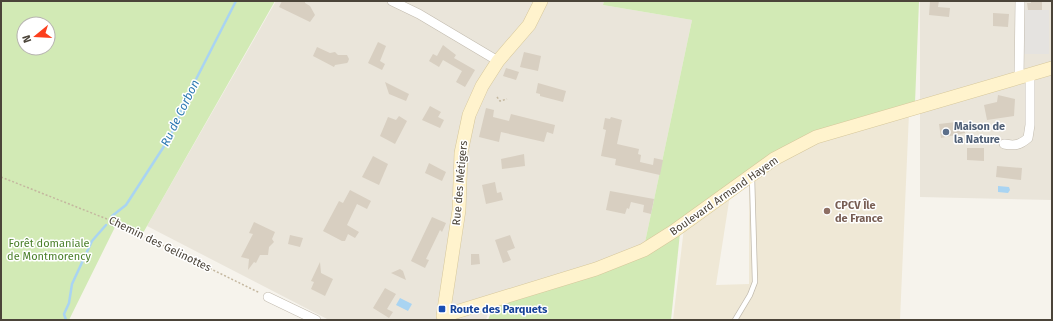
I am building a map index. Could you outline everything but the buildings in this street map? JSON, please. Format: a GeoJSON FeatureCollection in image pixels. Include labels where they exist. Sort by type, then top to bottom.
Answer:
{"type":"FeatureCollection","features":[{"type":"Feature","properties":{"kind":"main road","name":"Rue des Métigers"},"geometry":{"type":"LineString","coordinates":[[442,318],[459,210],[461,153],[464,135],[475,98],[498,61],[529,25],[541,1]]}},
{"type":"Feature","properties":{"kind":"main road","name":"Boulevard Armand Hayem"},"geometry":{"type":"LineString","coordinates":[[442,318],[589,271],[644,250],[674,231],[752,173],[774,159],[816,137],[1052,68]]}},
{"type":"Feature","properties":{"kind":"street"},"geometry":{"type":"LineString","coordinates":[[392,1],[418,14],[498,61]]}},
{"type":"Feature","properties":{"kind":"street"},"geometry":{"type":"LineString","coordinates":[[1004,144],[1021,144],[1028,138],[1030,125],[1024,77],[1020,1]]}},
{"type":"Feature","properties":{"kind":"street"},"geometry":{"type":"LineString","coordinates":[[268,297],[316,320]]}},
{"type":"Feature","properties":{"kind":"lane"},"geometry":{"type":"LineString","coordinates":[[735,320],[750,296],[755,282],[752,173]]}},
{"type":"Feature","properties":{"kind":"path"},"geometry":{"type":"LineString","coordinates":[[497,97],[500,101],[507,99]]}},
{"type":"Feature","properties":{"kind":"path","name":"Chemin des Gelinottes"},"geometry":{"type":"LineString","coordinates":[[1,177],[117,223],[268,297]]}},
{"type":"Feature","properties":{"kind":"shaded area"},"geometry":{"type":"Polygon","coordinates":[[[276,1],[604,1],[603,5],[692,20],[644,247],[494,294],[486,320],[329,320],[147,226],[276,1]]]}},
{"type":"Feature","properties":{"kind":"shaded area"},"geometry":{"type":"Polygon","coordinates":[[[920,1],[1052,1],[1052,200],[920,197],[920,1]]]}},
{"type":"Feature","properties":{"kind":"shaded area"},"geometry":{"type":"Polygon","coordinates":[[[1023,10],[1049,10],[1049,54],[1024,54],[1023,10]]]}},
{"type":"Feature","properties":{"kind":"shaded area","name":"CPCV Île de France"},"geometry":{"type":"Polygon","coordinates":[[[909,113],[900,320],[673,320],[684,228],[730,195],[716,285],[749,284],[749,179],[818,141],[909,113]]]}},
{"type":"Feature","properties":{"kind":"green space","name":"Forêt domaniale de Montmorency"},"geometry":{"type":"Polygon","coordinates":[[[1,1],[275,1],[143,233],[117,223],[69,320],[1,320],[1,1]]]}},
{"type":"Feature","properties":{"kind":"green space"},"geometry":{"type":"Polygon","coordinates":[[[604,1],[919,1],[915,103],[814,135],[644,247],[692,20],[603,5],[604,1]]]}},
{"type":"Feature","properties":{"kind":"green space"},"geometry":{"type":"Polygon","coordinates":[[[680,233],[671,320],[488,320],[494,305],[680,233]]]}},
{"type":"Feature","properties":{"kind":"water"},"geometry":{"type":"Polygon","coordinates":[[[998,186],[1009,187],[1010,190],[1008,193],[998,192],[998,186]]]}},
{"type":"Feature","properties":{"kind":"water"},"geometry":{"type":"Polygon","coordinates":[[[400,298],[412,304],[408,311],[396,305],[400,298]]]}},
{"type":"Feature","properties":{"kind":"waterway","name":"Ru de Corbon"},"geometry":{"type":"LineString","coordinates":[[112,216],[126,205],[170,137],[189,93],[236,1]]}},
{"type":"Feature","properties":{"kind":"waterway","name":"Ru de Corbon"},"geometry":{"type":"LineString","coordinates":[[66,320],[64,314],[69,303],[72,284],[92,241],[106,225]]}},
{"type":"Feature","properties":{"kind":"place","name":"Maison de la Nature"},"geometry":{"type":"Point","coordinates":[946,132]}},
{"type":"Feature","properties":{"kind":"place","name":"CPCV Île de France"},"geometry":{"type":"Point","coordinates":[827,211]}},
{"type":"Feature","properties":{"kind":"place","name":"Route des Parquets"},"geometry":{"type":"Point","coordinates":[442,309]}}]}
